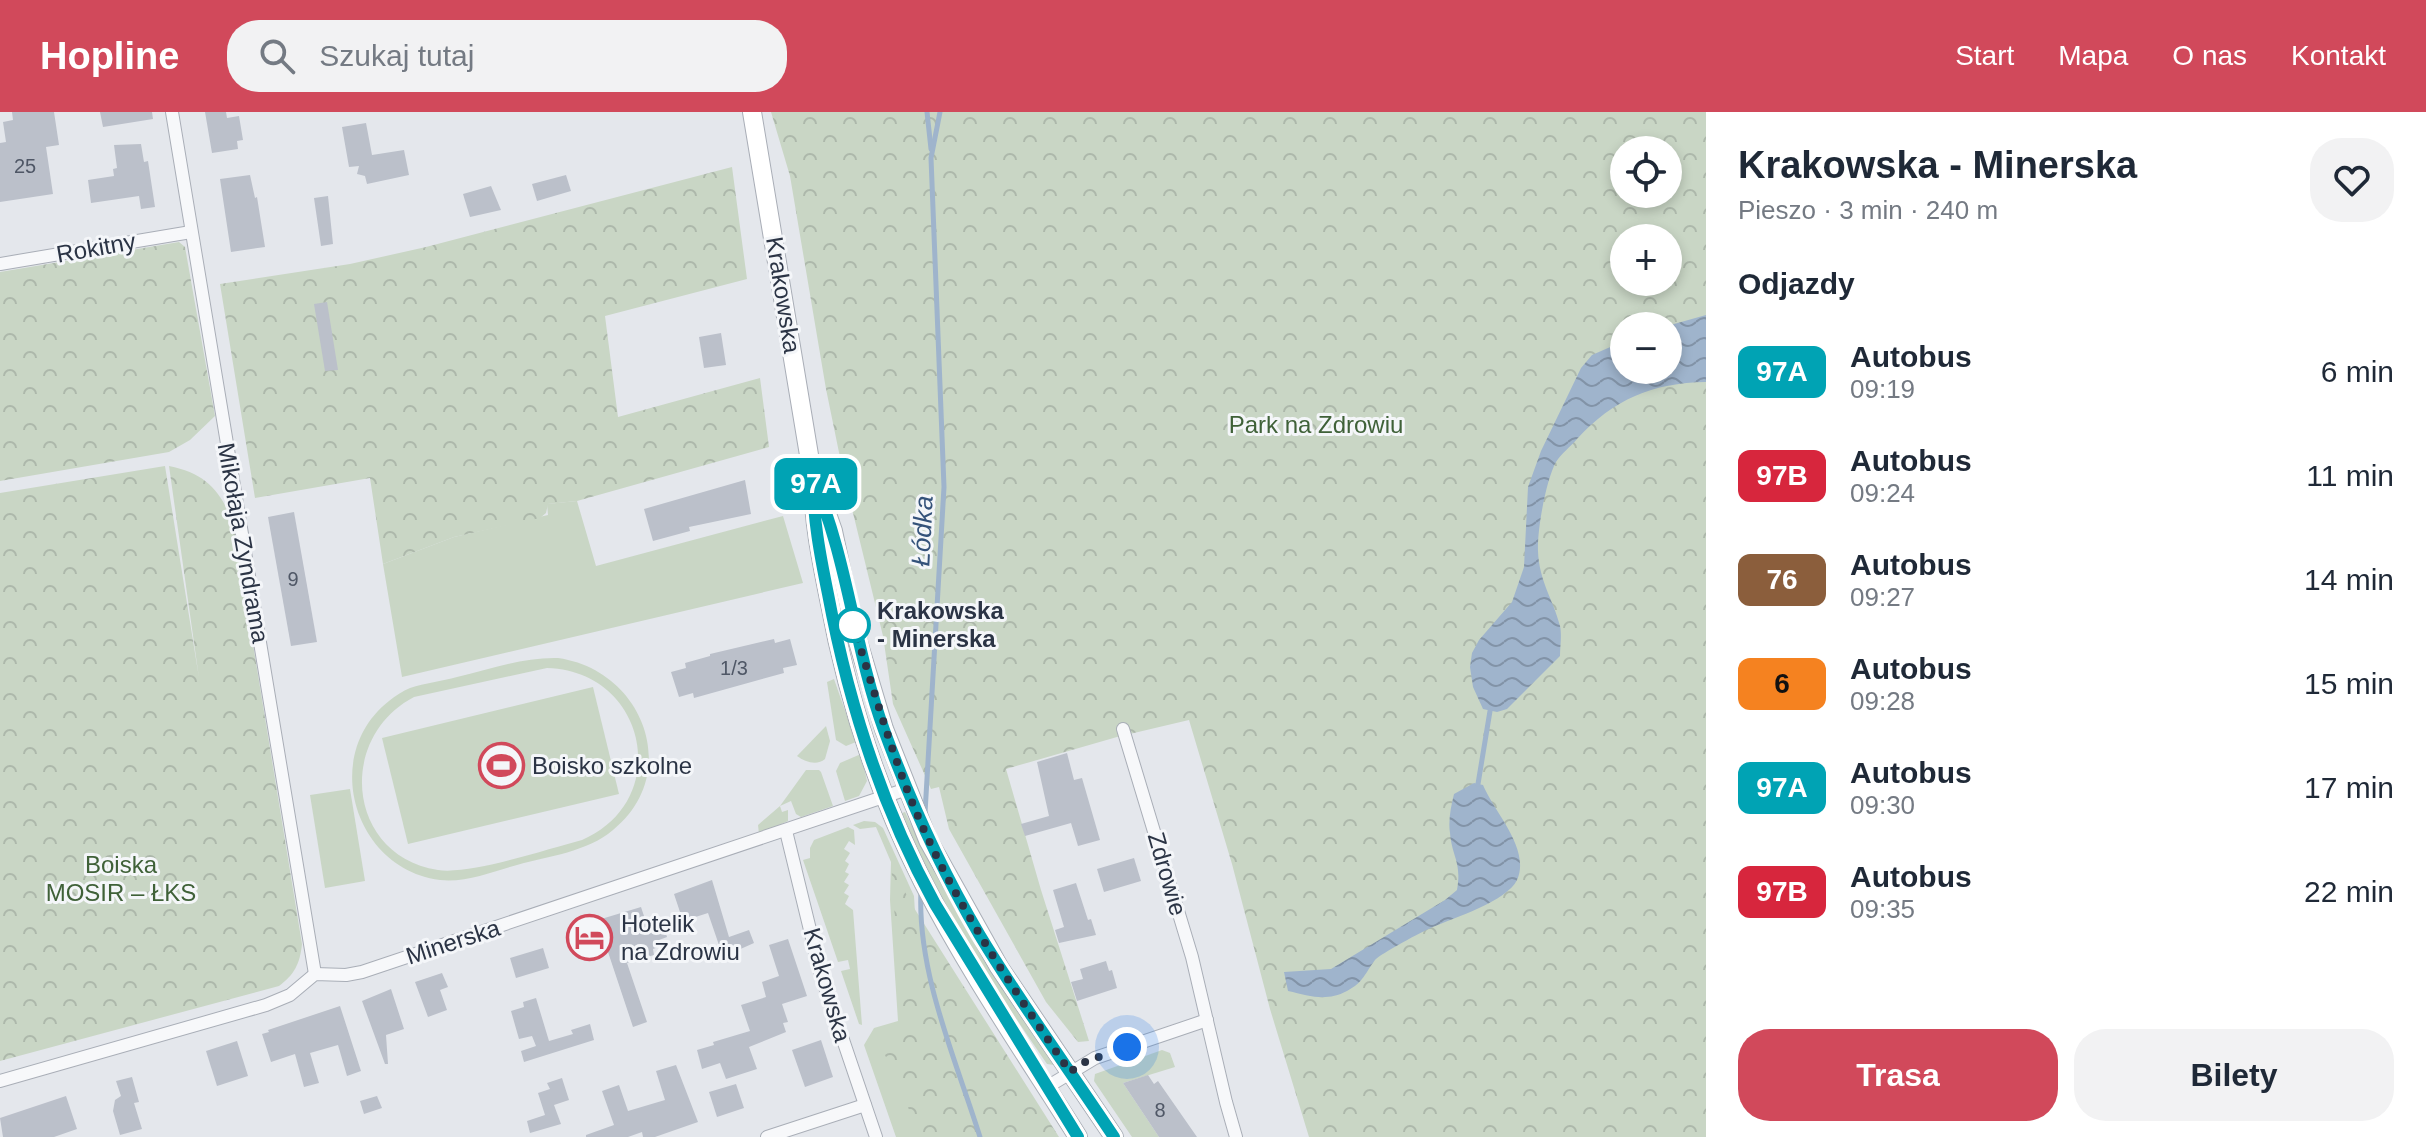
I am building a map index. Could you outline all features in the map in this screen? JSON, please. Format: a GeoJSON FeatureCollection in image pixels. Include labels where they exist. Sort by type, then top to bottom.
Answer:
{"type":"FeatureCollection","features":[{"type":"Feature","properties":{"kind":"main road","name":"Krakowska"},"geometry":{"type":"LineString","coordinates":[[752,112],[813,479],[816,533],[836,641],[850,694],[886,797],[935,904],[1078,1137]]}},
{"type":"Feature","properties":{"kind":"main road","name":"Krakowska"},"geometry":{"type":"LineString","coordinates":[[813,479],[833,531],[853,625],[871,689],[910,797],[935,852],[999,967],[1114,1137]]}},
{"type":"Feature","properties":{"kind":"street","name":"Mikołaja Zyndrama"},"geometry":{"type":"LineString","coordinates":[[172,112],[315,974]]}},
{"type":"Feature","properties":{"kind":"street","name":"Rokitny"},"geometry":{"type":"LineString","coordinates":[[0,264],[191,232]]}},
{"type":"Feature","properties":{"kind":"street","name":"Zdrowie"},"geometry":{"type":"LineString","coordinates":[[1123,729],[1192,957],[1236,1137]]}},
{"type":"Feature","properties":{"kind":"street","name":"Minerska"},"geometry":{"type":"LineString","coordinates":[[315,974],[362,972],[886,797],[910,797]]}},
{"type":"Feature","properties":{"kind":"street","name":"Krakowska"},"geometry":{"type":"LineString","coordinates":[[786,831],[821,975],[876,1137]]}},
{"type":"Feature","properties":{"kind":"street"},"geometry":{"type":"LineString","coordinates":[[0,1081],[266,1005],[290,995],[315,974]]}},
{"type":"Feature","properties":{"kind":"street"},"geometry":{"type":"LineString","coordinates":[[1047,1087],[1095,1058],[1207,1020]]}},
{"type":"Feature","properties":{"kind":"street"},"geometry":{"type":"LineString","coordinates":[[767,1137],[865,1105]]}},
{"type":"Feature","properties":{"kind":"green space","name":"Park na Zdrowiu"},"geometry":{"type":"Polygon","coordinates":[[[771,112],[1706,112],[1706,1137],[1309,1137],[1189,720],[1006,769],[1089,1041],[1078,1042],[1046,1002],[949,829],[939,787],[931,789],[893,704],[883,636],[826,389],[790,176],[771,112]]]}},
{"type":"Feature","properties":{"kind":"green space"},"geometry":{"type":"Polygon","coordinates":[[[732,167],[747,279],[605,316],[618,417],[760,378],[769,447],[577,501],[548,504],[546,513],[540,518],[454,537],[383,564],[370,478],[255,498],[220,284],[350,264],[426,247],[732,167]]]}},
{"type":"Feature","properties":{"kind":"green space"},"geometry":{"type":"Polygon","coordinates":[[[179,242],[185,247],[215,416],[190,440],[169,452],[0,481],[0,272],[179,242]]]}},
{"type":"Feature","properties":{"kind":"green space","name":"Boiska MOSIR – ŁKS"},"geometry":{"type":"Polygon","coordinates":[[[165,466],[199,678],[169,466],[192,473],[210,485],[223,501],[233,522],[302,944],[300,957],[289,978],[279,986],[0,1061],[0,493],[165,466]]]}},
{"type":"Feature","properties":{"kind":"green space"},"geometry":{"type":"Polygon","coordinates":[[[577,501],[596,566],[783,516],[803,583],[402,677],[383,564],[454,537],[548,515],[547,504],[577,501]]]}},
{"type":"Feature","properties":{"kind":"green space"},"geometry":{"type":"Polygon","coordinates":[[[558,658],[588,666],[612,682],[631,703],[644,727],[649,754],[646,781],[634,807],[613,830],[592,843],[469,878],[440,880],[410,871],[386,855],[368,833],[356,807],[352,778],[356,750],[368,724],[389,701],[410,688],[507,664],[558,658]],[[547,668],[414,697],[389,716],[372,739],[363,766],[363,794],[370,820],[385,843],[408,860],[438,870],[452,871],[489,865],[582,840],[611,821],[629,797],[638,769],[636,740],[626,713],[608,691],[581,675],[547,668]]]}},
{"type":"Feature","properties":{"kind":"green space"},"geometry":{"type":"Polygon","coordinates":[[[834,679],[856,742],[846,746],[836,740],[827,682],[834,679]]]}},
{"type":"Feature","properties":{"kind":"green space","name":"Boisko szkolne"},"geometry":{"type":"Polygon","coordinates":[[[593,687],[619,794],[408,844],[382,738],[593,687]]]}},
{"type":"Feature","properties":{"kind":"green space"},"geometry":{"type":"Polygon","coordinates":[[[826,726],[830,741],[825,759],[811,762],[797,756],[826,726]]]}},
{"type":"Feature","properties":{"kind":"green space"},"geometry":{"type":"Polygon","coordinates":[[[861,754],[867,781],[859,796],[845,801],[836,771],[840,763],[861,754]]]}},
{"type":"Feature","properties":{"kind":"green space"},"geometry":{"type":"Polygon","coordinates":[[[806,770],[821,772],[833,806],[801,817],[796,814],[791,801],[780,806],[806,770]]]}},
{"type":"Feature","properties":{"kind":"green space"},"geometry":{"type":"Polygon","coordinates":[[[350,789],[365,881],[325,888],[310,795],[350,789]]]}},
{"type":"Feature","properties":{"kind":"green space"},"geometry":{"type":"Polygon","coordinates":[[[780,806],[782,812],[788,810],[788,821],[759,834],[758,825],[780,806]]]}},
{"type":"Feature","properties":{"kind":"green space"},"geometry":{"type":"Polygon","coordinates":[[[905,812],[976,946],[1054,1065],[1047,1064],[967,942],[916,846],[902,813],[905,812]]]}},
{"type":"Feature","properties":{"kind":"green space"},"geometry":{"type":"Polygon","coordinates":[[[864,821],[875,822],[883,828],[914,896],[916,930],[975,1137],[896,1137],[864,1045],[874,1028],[898,1021],[890,900],[891,862],[876,827],[860,829],[853,825],[864,821]]]}},
{"type":"Feature","properties":{"kind":"green space"},"geometry":{"type":"Polygon","coordinates":[[[848,827],[854,830],[855,845],[849,841],[844,849],[850,853],[845,861],[849,864],[845,872],[849,874],[844,882],[849,885],[844,893],[849,896],[845,904],[853,910],[862,1025],[859,1024],[841,971],[850,969],[848,960],[838,962],[803,860],[810,858],[814,840],[848,827]]]}},
{"type":"Feature","properties":{"kind":"green space"},"geometry":{"type":"Polygon","coordinates":[[[891,862],[909,900],[1059,1137],[921,1137],[878,1039],[902,1022],[891,862]]]}},
{"type":"Feature","properties":{"kind":"green space"},"geometry":{"type":"Polygon","coordinates":[[[1162,1050],[1170,1053],[1175,1067],[1123,1083],[1159,1137],[1132,1137],[1094,1081],[1095,1074],[1162,1050]]]}},
{"type":"Feature","properties":{"kind":"water"},"geometry":{"type":"Polygon","coordinates":[[[1706,315],[1706,382],[1682,384],[1682,322],[1706,315]]]}},
{"type":"Feature","properties":{"kind":"water"},"geometry":{"type":"Polygon","coordinates":[[[1610,347],[1610,384],[1680,384],[1635,396],[1605,413],[1556,462],[1543,505],[1538,551],[1544,581],[1560,626],[1560,656],[1507,709],[1497,712],[1483,709],[1473,687],[1470,667],[1472,653],[1479,640],[1512,602],[1524,567],[1528,487],[1541,451],[1581,368],[1592,355],[1610,347]]]}},
{"type":"Feature","properties":{"kind":"water"},"geometry":{"type":"Polygon","coordinates":[[[1474,783],[1483,785],[1515,843],[1520,868],[1511,888],[1492,902],[1428,929],[1385,953],[1375,960],[1361,981],[1347,991],[1325,997],[1288,991],[1284,972],[1331,969],[1457,890],[1458,866],[1449,828],[1451,809],[1454,794],[1474,783]]]}},
{"type":"Feature","properties":{"kind":"building"},"geometry":{"type":"Polygon","coordinates":[[[12,112],[54,112],[59,145],[46,147],[53,194],[0,202],[0,143],[6,142],[3,122],[13,120],[12,112]]]}},
{"type":"Feature","properties":{"kind":"building"},"geometry":{"type":"Polygon","coordinates":[[[100,112],[152,112],[153,119],[103,127],[100,112]]]}},
{"type":"Feature","properties":{"kind":"building"},"geometry":{"type":"Polygon","coordinates":[[[205,112],[226,112],[227,118],[239,116],[243,140],[237,141],[238,149],[212,153],[205,112]]]}},
{"type":"Feature","properties":{"kind":"building"},"geometry":{"type":"Polygon","coordinates":[[[366,123],[372,155],[404,150],[409,175],[367,184],[365,176],[357,174],[359,166],[349,167],[342,127],[366,123]]]}},
{"type":"Feature","properties":{"kind":"building"},"geometry":{"type":"Polygon","coordinates":[[[141,144],[144,162],[148,161],[155,207],[141,209],[139,196],[91,203],[88,180],[114,176],[113,169],[117,168],[114,145],[141,144]]]}},
{"type":"Feature","properties":{"kind":"building"},"geometry":{"type":"Polygon","coordinates":[[[250,175],[265,247],[231,252],[220,179],[250,175]]]}},
{"type":"Feature","properties":{"kind":"building"},"geometry":{"type":"Polygon","coordinates":[[[566,175],[571,191],[537,201],[532,184],[566,175]]]}},
{"type":"Feature","properties":{"kind":"building"},"geometry":{"type":"Polygon","coordinates":[[[491,186],[501,210],[470,217],[463,194],[491,186]]]}},
{"type":"Feature","properties":{"kind":"building"},"geometry":{"type":"Polygon","coordinates":[[[328,196],[333,244],[321,246],[314,198],[328,196]]]}},
{"type":"Feature","properties":{"kind":"building"},"geometry":{"type":"Polygon","coordinates":[[[327,302],[338,370],[325,371],[314,304],[327,302]]]}},
{"type":"Feature","properties":{"kind":"building"},"geometry":{"type":"Polygon","coordinates":[[[721,333],[726,365],[704,368],[699,337],[721,333]]]}},
{"type":"Feature","properties":{"kind":"building"},"geometry":{"type":"Polygon","coordinates":[[[745,480],[751,514],[689,527],[690,531],[653,541],[644,509],[745,480]]]}},
{"type":"Feature","properties":{"kind":"building"},"geometry":{"type":"Polygon","coordinates":[[[294,512],[317,642],[291,646],[268,517],[294,512]]]}},
{"type":"Feature","properties":{"kind":"building"},"geometry":{"type":"Polygon","coordinates":[[[774,639],[775,643],[790,639],[797,665],[783,668],[784,673],[694,698],[693,693],[679,697],[671,672],[686,668],[685,663],[774,639]]]}},
{"type":"Feature","properties":{"kind":"building"},"geometry":{"type":"Polygon","coordinates":[[[1067,753],[1074,780],[1082,778],[1100,840],[1078,846],[1071,823],[1025,836],[1021,824],[1049,816],[1037,762],[1067,753]]]}},
{"type":"Feature","properties":{"kind":"building"},"geometry":{"type":"Polygon","coordinates":[[[1134,858],[1141,881],[1104,892],[1097,869],[1134,858]]]}},
{"type":"Feature","properties":{"kind":"building"},"geometry":{"type":"Polygon","coordinates":[[[712,880],[729,937],[749,930],[754,943],[727,955],[724,947],[720,948],[708,913],[683,921],[674,894],[712,880]]]}},
{"type":"Feature","properties":{"kind":"building"},"geometry":{"type":"Polygon","coordinates":[[[1076,883],[1096,935],[1059,943],[1055,930],[1064,927],[1053,890],[1076,883]]]}},
{"type":"Feature","properties":{"kind":"building"},"geometry":{"type":"Polygon","coordinates":[[[641,907],[645,919],[653,917],[654,922],[662,920],[667,937],[659,940],[661,946],[653,949],[654,955],[627,963],[647,1022],[633,1027],[607,949],[578,959],[568,929],[641,907]]]}},
{"type":"Feature","properties":{"kind":"building"},"geometry":{"type":"Polygon","coordinates":[[[788,939],[807,996],[782,1004],[788,1022],[783,1023],[786,1032],[749,1047],[757,1069],[726,1079],[720,1063],[702,1069],[697,1050],[750,1031],[741,1005],[766,997],[762,982],[779,976],[769,945],[788,939]]]}},
{"type":"Feature","properties":{"kind":"building"},"geometry":{"type":"Polygon","coordinates":[[[543,948],[549,968],[516,978],[510,958],[543,948]]]}},
{"type":"Feature","properties":{"kind":"building"},"geometry":{"type":"Polygon","coordinates":[[[1106,961],[1117,988],[1077,1001],[1071,982],[1083,979],[1080,969],[1106,961]]]}},
{"type":"Feature","properties":{"kind":"building"},"geometry":{"type":"Polygon","coordinates":[[[442,973],[448,987],[440,990],[447,1010],[428,1017],[415,982],[442,973]]]}},
{"type":"Feature","properties":{"kind":"building"},"geometry":{"type":"Polygon","coordinates":[[[391,989],[404,1029],[386,1035],[388,1064],[385,1064],[362,1001],[391,989]]]}},
{"type":"Feature","properties":{"kind":"building"},"geometry":{"type":"Polygon","coordinates":[[[536,998],[549,1041],[573,1034],[571,1030],[590,1024],[594,1040],[524,1062],[521,1051],[536,1046],[532,1036],[519,1039],[511,1011],[524,1007],[523,1002],[536,998]]]}},
{"type":"Feature","properties":{"kind":"building"},"geometry":{"type":"Polygon","coordinates":[[[340,1006],[361,1071],[347,1076],[338,1045],[310,1053],[319,1083],[304,1087],[295,1054],[271,1062],[262,1034],[340,1006]]]}},
{"type":"Feature","properties":{"kind":"building"},"geometry":{"type":"Polygon","coordinates":[[[821,1040],[833,1077],[805,1087],[792,1050],[821,1040]]]}},
{"type":"Feature","properties":{"kind":"building"},"geometry":{"type":"Polygon","coordinates":[[[237,1041],[248,1076],[217,1086],[206,1051],[237,1041]]]}},
{"type":"Feature","properties":{"kind":"building"},"geometry":{"type":"Polygon","coordinates":[[[676,1065],[698,1122],[655,1137],[643,1137],[642,1132],[628,1137],[586,1137],[614,1125],[602,1091],[619,1085],[628,1111],[665,1100],[656,1071],[676,1065]]]}},
{"type":"Feature","properties":{"kind":"building"},"geometry":{"type":"Polygon","coordinates":[[[1148,1075],[1154,1084],[1158,1081],[1197,1137],[1159,1137],[1123,1083],[1148,1075]]]}},
{"type":"Feature","properties":{"kind":"building"},"geometry":{"type":"Polygon","coordinates":[[[132,1077],[139,1102],[134,1103],[142,1129],[120,1135],[113,1111],[115,1100],[121,1096],[116,1081],[132,1077]]]}},
{"type":"Feature","properties":{"kind":"building"},"geometry":{"type":"Polygon","coordinates":[[[562,1078],[569,1100],[554,1105],[561,1124],[530,1133],[527,1121],[545,1115],[538,1093],[550,1089],[547,1083],[562,1078]]]}},
{"type":"Feature","properties":{"kind":"building"},"geometry":{"type":"Polygon","coordinates":[[[736,1084],[744,1108],[717,1117],[709,1092],[736,1084]]]}},
{"type":"Feature","properties":{"kind":"building"},"geometry":{"type":"Polygon","coordinates":[[[66,1096],[77,1129],[54,1137],[3,1137],[0,1118],[66,1096]]]}},
{"type":"Feature","properties":{"kind":"building"},"geometry":{"type":"Polygon","coordinates":[[[377,1096],[382,1108],[364,1114],[360,1101],[377,1096]]]}},
{"type":"Feature","properties":{"kind":"waterway"},"geometry":{"type":"LineString","coordinates":[[927,112],[931,149]]}},
{"type":"Feature","properties":{"kind":"waterway","name":"Łódka"},"geometry":{"type":"LineString","coordinates":[[925,813],[944,487],[931,158],[940,112]]}},
{"type":"Feature","properties":{"kind":"waterway"},"geometry":{"type":"LineString","coordinates":[[1478,784],[1490,711]]}},
{"type":"Feature","properties":{"kind":"waterway","name":"Łódka"},"geometry":{"type":"LineString","coordinates":[[921,891],[921,922],[932,985],[980,1137]]}},
{"type":"Feature","properties":{"kind":"bus line","name":"97A"},"geometry":{"type":"LineString","coordinates":[[1078,1137],[935,904],[886,797],[856,714],[836,641],[816,533],[813,479],[833,531],[867,676],[884,729],[928,840],[999,967],[1114,1137]]}},
{"type":"Feature","properties":{"kind":"place","name":"Krakowska - Minerska"},"geometry":{"type":"Point","coordinates":[853,625]}},
{"type":"Feature","properties":{"kind":"place","name":"Boisko szkolne"},"geometry":{"type":"Point","coordinates":[501,766]}},
{"type":"Feature","properties":{"kind":"place","name":"Hotelik na Zdrowiu"},"geometry":{"type":"Point","coordinates":[590,938]}},
{"type":"Feature","properties":{"kind":"route"},"geometry":{"type":"LineString","coordinates":[[853,625],[884,729],[919,818],[999,967],[1070,1072],[1082,1063],[1127,1047]]}}]}
